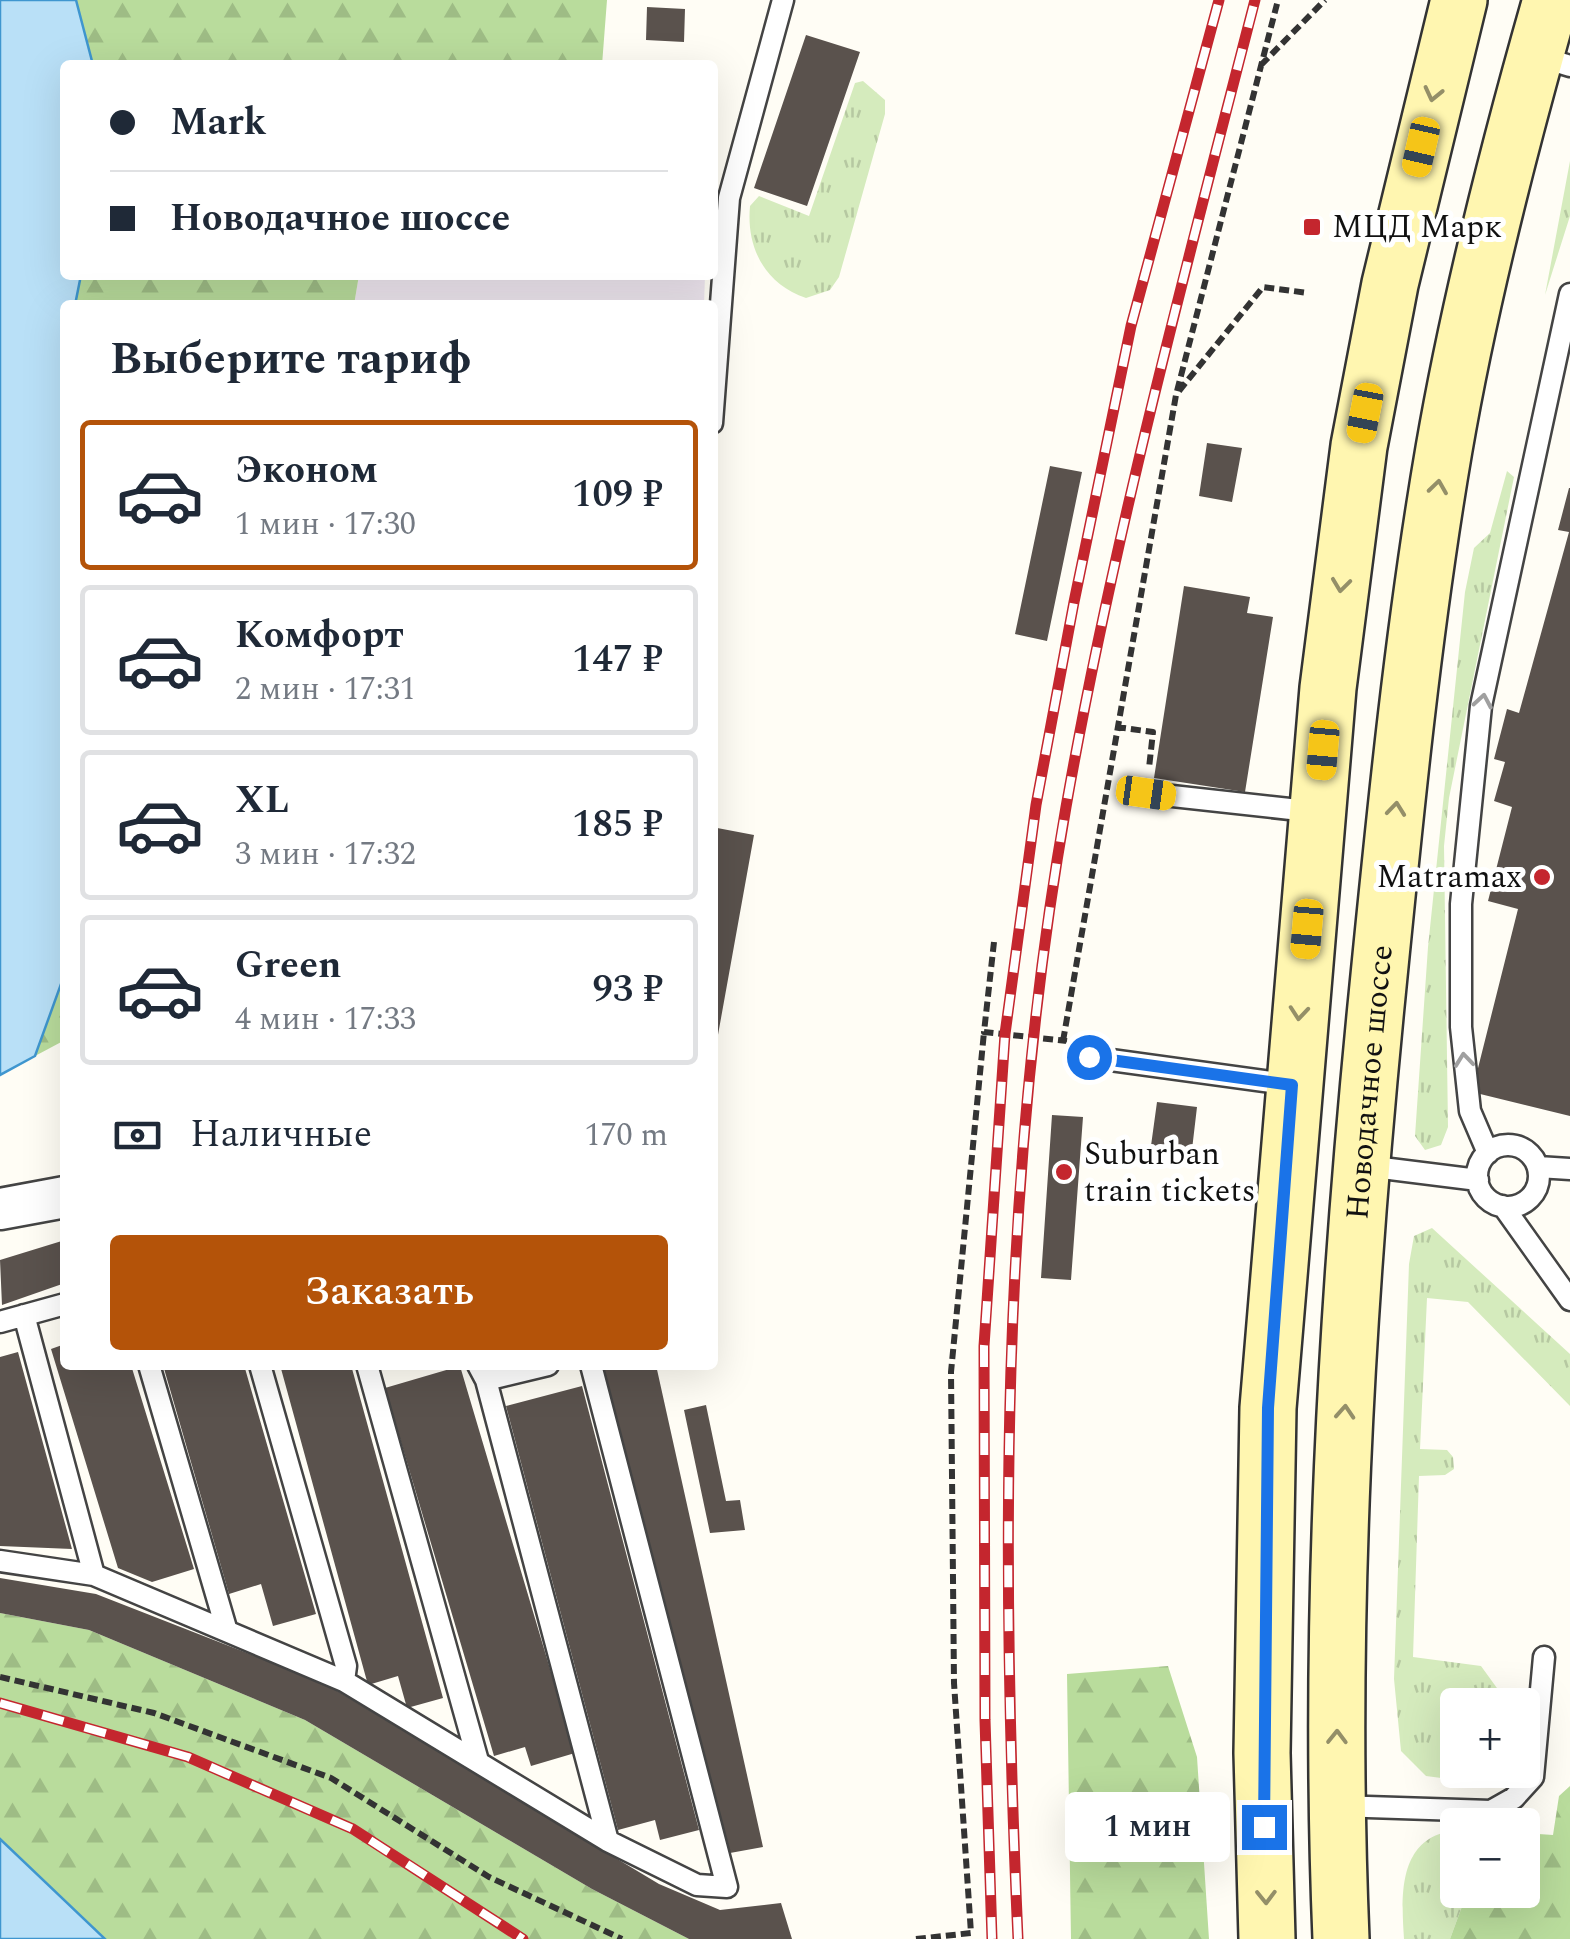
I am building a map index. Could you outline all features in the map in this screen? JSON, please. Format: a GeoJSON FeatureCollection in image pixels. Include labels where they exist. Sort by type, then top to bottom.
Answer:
{"type":"FeatureCollection","features":[{"type":"Feature","properties":{"kind":"main road"},"geometry":{"type":"LineString","coordinates":[[1266,1939],[1262,1753],[1268,1408],[1292,1085],[1318,812],[1359,446],[1398,247],[1459,0]]}},
{"type":"Feature","properties":{"kind":"main road","name":"Новодачное шоссе"},"geometry":{"type":"LineString","coordinates":[[1340,1939],[1335,1806],[1344,1433],[1360,1166],[1402,751],[1444,448],[1482,266],[1553,61],[1551,0]]}},
{"type":"Feature","properties":{"kind":"street"},"geometry":{"type":"LineString","coordinates":[[0,1210],[60,1197]]}},
{"type":"Feature","properties":{"kind":"lane"},"geometry":{"type":"LineString","coordinates":[[718,344],[729,198],[783,0]]}},
{"type":"Feature","properties":{"kind":"lane"},"geometry":{"type":"LineString","coordinates":[[1488,1153],[1470,1111],[1461,1027],[1461,904],[1482,706],[1570,294]]}},
{"type":"Feature","properties":{"kind":"lane"},"geometry":{"type":"LineString","coordinates":[[1146,793],[1318,812]]}},
{"type":"Feature","properties":{"kind":"lane"},"geometry":{"type":"LineString","coordinates":[[1089,1057],[1292,1085]]}},
{"type":"Feature","properties":{"kind":"lane"},"geometry":{"type":"LineString","coordinates":[[1570,1169],[1538,1167],[1517,1146],[1497,1147],[1488,1153],[1478,1180],[1486,1197],[1503,1206],[1570,1300]]}},
{"type":"Feature","properties":{"kind":"lane"},"geometry":{"type":"LineString","coordinates":[[1360,1166],[1478,1180]]}},
{"type":"Feature","properties":{"kind":"lane"},"geometry":{"type":"LineString","coordinates":[[1503,1206],[1523,1203],[1532,1196],[1538,1167]]}},
{"type":"Feature","properties":{"kind":"lane"},"geometry":{"type":"LineString","coordinates":[[0,1322],[60,1305]]}},
{"type":"Feature","properties":{"kind":"lane"},"geometry":{"type":"LineString","coordinates":[[24,1315],[94,1574]]}},
{"type":"Feature","properties":{"kind":"lane"},"geometry":{"type":"LineString","coordinates":[[149,1370],[226,1628]]}},
{"type":"Feature","properties":{"kind":"lane"},"geometry":{"type":"LineString","coordinates":[[261,1370],[346,1666],[344,1680]]}},
{"type":"Feature","properties":{"kind":"lane"},"geometry":{"type":"LineString","coordinates":[[368,1370],[478,1761]]}},
{"type":"Feature","properties":{"kind":"lane"},"geometry":{"type":"LineString","coordinates":[[0,1560],[94,1574],[344,1680],[608,1841],[696,1885],[727,1886],[592,1370]]}},
{"type":"Feature","properties":{"kind":"lane"},"geometry":{"type":"LineString","coordinates":[[482,1373],[608,1841]]}},
{"type":"Feature","properties":{"kind":"lane"},"geometry":{"type":"LineString","coordinates":[[1335,1806],[1491,1811],[1514,1798],[1533,1777],[1544,1658]]}},
{"type":"Feature","properties":{"kind":"path"},"geometry":{"type":"LineString","coordinates":[[984,1032],[1063,1040],[1176,395],[1278,0]]}},
{"type":"Feature","properties":{"kind":"path"},"geometry":{"type":"LineString","coordinates":[[1260,66],[1325,0]]}},
{"type":"Feature","properties":{"kind":"path"},"geometry":{"type":"LineString","coordinates":[[1176,395],[1263,287],[1308,293]]}},
{"type":"Feature","properties":{"kind":"path"},"geometry":{"type":"LineString","coordinates":[[1116,726],[1153,732],[1146,793]]}},
{"type":"Feature","properties":{"kind":"path"},"geometry":{"type":"LineString","coordinates":[[916,1939],[971,1932],[954,1683],[951,1372],[994,942]]}},
{"type":"Feature","properties":{"kind":"path"},"geometry":{"type":"LineString","coordinates":[[0,1677],[154,1713],[331,1778],[489,1877],[622,1939]]}},
{"type":"Feature","properties":{"kind":"shaded area"},"geometry":{"type":"Polygon","coordinates":[[[358,280],[705,280],[704,300],[355,300],[358,280]]]}},
{"type":"Feature","properties":{"kind":"green space"},"geometry":{"type":"Polygon","coordinates":[[[76,0],[607,0],[602,60],[92,60],[76,0]]]}},
{"type":"Feature","properties":{"kind":"green space"},"geometry":{"type":"Polygon","coordinates":[[[863,81],[885,100],[885,114],[839,277],[830,290],[806,298],[779,284],[761,262],[751,236],[750,206],[759,196],[809,216],[855,83],[863,81]]]}},
{"type":"Feature","properties":{"kind":"green space"},"geometry":{"type":"Polygon","coordinates":[[[1570,161],[1570,216],[1545,295],[1570,161]]]}},
{"type":"Feature","properties":{"kind":"green space"},"geometry":{"type":"Polygon","coordinates":[[[80,280],[358,280],[355,300],[76,300],[80,280]]]}},
{"type":"Feature","properties":{"kind":"green space"},"geometry":{"type":"Polygon","coordinates":[[[1507,471],[1514,477],[1449,798],[1444,846],[1448,1127],[1441,1145],[1425,1150],[1415,1136],[1428,947],[1465,592],[1474,548],[1490,533],[1507,471]]]}},
{"type":"Feature","properties":{"kind":"green space"},"geometry":{"type":"Polygon","coordinates":[[[60,987],[60,1043],[35,1056],[60,987]]]}},
{"type":"Feature","properties":{"kind":"green space"},"geometry":{"type":"Polygon","coordinates":[[[1432,1228],[1570,1354],[1570,1406],[1468,1302],[1427,1298],[1420,1449],[1447,1450],[1453,1457],[1454,1469],[1445,1475],[1419,1476],[1413,1657],[1481,1666],[1497,1688],[1440,1688],[1440,1777],[1426,1776],[1401,1751],[1394,1679],[1409,1264],[1414,1236],[1432,1228]]]}},
{"type":"Feature","properties":{"kind":"green space"},"geometry":{"type":"Polygon","coordinates":[[[0,1613],[89,1630],[305,1720],[592,1889],[689,1939],[105,1939],[0,1839],[0,1613]]]}},
{"type":"Feature","properties":{"kind":"green space"},"geometry":{"type":"Polygon","coordinates":[[[1168,1666],[1197,1757],[1209,1939],[1071,1939],[1067,1674],[1168,1666]]]}},
{"type":"Feature","properties":{"kind":"green space"},"geometry":{"type":"Polygon","coordinates":[[[1570,1786],[1570,1939],[1450,1939],[1461,1908],[1540,1908],[1540,1834],[1553,1835],[1559,1796],[1570,1786]]]}},
{"type":"Feature","properties":{"kind":"green space"},"geometry":{"type":"Polygon","coordinates":[[[1438,1835],[1440,1908],[1461,1908],[1450,1939],[1404,1939],[1407,1870],[1423,1843],[1438,1835]]]}},
{"type":"Feature","properties":{"kind":"water"},"geometry":{"type":"Polygon","coordinates":[[[0,0],[76,0],[92,60],[60,60],[60,280],[80,280],[76,300],[60,300],[60,987],[35,1056],[0,1075],[0,0]]]}},
{"type":"Feature","properties":{"kind":"water"},"geometry":{"type":"Polygon","coordinates":[[[0,1839],[105,1939],[0,1939],[0,1839]]]}},
{"type":"Feature","properties":{"kind":"building"},"geometry":{"type":"Polygon","coordinates":[[[647,7],[685,9],[684,42],[646,40],[647,7]]]}},
{"type":"Feature","properties":{"kind":"building"},"geometry":{"type":"Polygon","coordinates":[[[806,35],[860,52],[807,206],[754,188],[806,35]]]}},
{"type":"Feature","properties":{"kind":"building"},"geometry":{"type":"Polygon","coordinates":[[[1207,443],[1242,448],[1232,502],[1199,496],[1207,443]]]}},
{"type":"Feature","properties":{"kind":"building"},"geometry":{"type":"Polygon","coordinates":[[[1050,466],[1082,472],[1047,641],[1015,634],[1050,466]]]}},
{"type":"Feature","properties":{"kind":"building"},"geometry":{"type":"Polygon","coordinates":[[[1569,488],[1570,1116],[1472,1092],[1518,909],[1488,901],[1512,807],[1494,801],[1505,762],[1494,759],[1507,709],[1519,713],[1569,532],[1558,530],[1569,488]]]}},
{"type":"Feature","properties":{"kind":"building"},"geometry":{"type":"Polygon","coordinates":[[[1184,586],[1250,597],[1247,613],[1273,617],[1245,792],[1154,778],[1184,586]]]}},
{"type":"Feature","properties":{"kind":"building"},"geometry":{"type":"Polygon","coordinates":[[[718,828],[754,835],[718,1035],[718,828]]]}},
{"type":"Feature","properties":{"kind":"building"},"geometry":{"type":"Polygon","coordinates":[[[1157,1102],[1197,1107],[1191,1158],[1150,1153],[1157,1102]]]}},
{"type":"Feature","properties":{"kind":"building"},"geometry":{"type":"Polygon","coordinates":[[[1052,1115],[1083,1117],[1071,1280],[1041,1278],[1052,1115]]]}},
{"type":"Feature","properties":{"kind":"building"},"geometry":{"type":"Polygon","coordinates":[[[60,1242],[60,1285],[2,1305],[0,1260],[60,1242]]]}},
{"type":"Feature","properties":{"kind":"building"},"geometry":{"type":"Polygon","coordinates":[[[60,1346],[60,1370],[133,1370],[194,1569],[152,1582],[118,1568],[51,1349],[60,1346]]]}},
{"type":"Feature","properties":{"kind":"building"},"geometry":{"type":"Polygon","coordinates":[[[18,1352],[72,1549],[0,1546],[0,1357],[18,1352]]]}},
{"type":"Feature","properties":{"kind":"building"},"geometry":{"type":"Polygon","coordinates":[[[164,1370],[245,1370],[316,1614],[273,1626],[261,1584],[229,1594],[164,1370]]]}},
{"type":"Feature","properties":{"kind":"building"},"geometry":{"type":"Polygon","coordinates":[[[281,1370],[352,1370],[443,1698],[407,1708],[398,1676],[368,1685],[281,1370]]]}},
{"type":"Feature","properties":{"kind":"building"},"geometry":{"type":"Polygon","coordinates":[[[446,1370],[461,1370],[575,1753],[531,1766],[525,1747],[494,1756],[385,1388],[446,1370]]]}},
{"type":"Feature","properties":{"kind":"building"},"geometry":{"type":"Polygon","coordinates":[[[604,1370],[657,1370],[763,1847],[730,1853],[604,1370]]]}},
{"type":"Feature","properties":{"kind":"building"},"geometry":{"type":"Polygon","coordinates":[[[582,1386],[699,1830],[660,1840],[655,1820],[618,1830],[506,1406],[582,1386]]]}},
{"type":"Feature","properties":{"kind":"building"},"geometry":{"type":"Polygon","coordinates":[[[706,1405],[726,1501],[740,1500],[745,1530],[710,1533],[684,1410],[706,1405]]]}},
{"type":"Feature","properties":{"kind":"building"},"geometry":{"type":"Polygon","coordinates":[[[0,1578],[96,1594],[324,1683],[659,1884],[720,1910],[781,1903],[792,1939],[689,1939],[592,1889],[305,1720],[89,1630],[0,1613],[0,1578]]]}},
{"type":"Feature","properties":{"kind":"railway"},"geometry":{"type":"LineString","coordinates":[[992,1939],[985,1720],[984,1346],[1005,1034],[1036,805],[1131,326],[1219,0]]}},
{"type":"Feature","properties":{"kind":"railway"},"geometry":{"type":"LineString","coordinates":[[1018,1939],[1009,1656],[1011,1372],[1017,1230],[1044,948],[1066,807],[1106,604],[1255,0]]}},
{"type":"Feature","properties":{"kind":"railway"},"geometry":{"type":"LineString","coordinates":[[0,1703],[188,1757],[353,1829],[523,1939]]}},
{"type":"Feature","properties":{"kind":"place","name":"МЦД Марк"},"geometry":{"type":"Point","coordinates":[1312,227]}},
{"type":"Feature","properties":{"kind":"place","name":"Matramax"},"geometry":{"type":"Point","coordinates":[1542,877]}},
{"type":"Feature","properties":{"kind":"place","name":"Suburban train tickets"},"geometry":{"type":"Point","coordinates":[1064,1172]}},
{"type":"Feature","properties":{"kind":"route"},"geometry":{"type":"LineString","coordinates":[[1089,1057],[1292,1085],[1268,1408],[1264,1827]]}}]}
